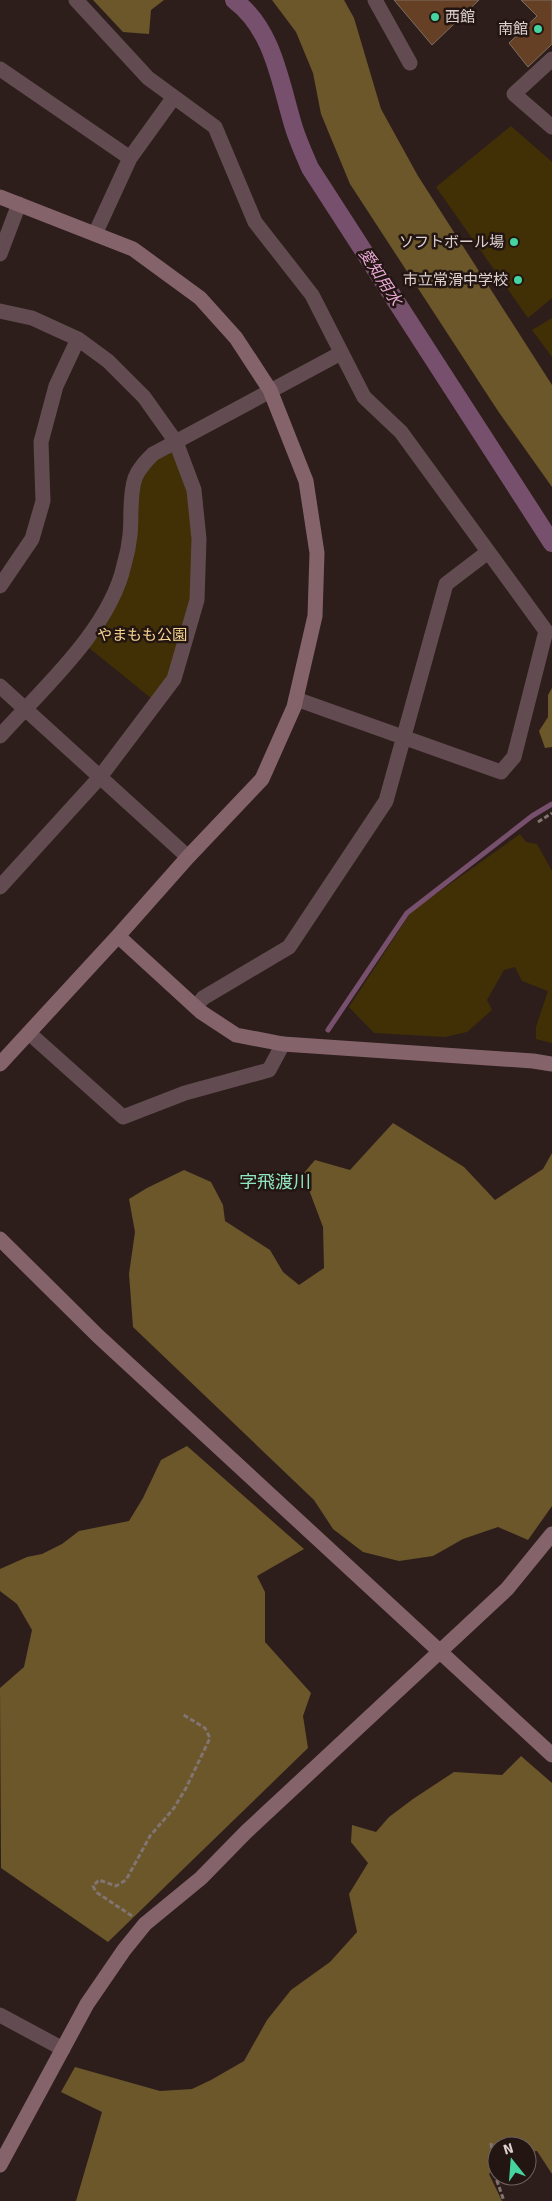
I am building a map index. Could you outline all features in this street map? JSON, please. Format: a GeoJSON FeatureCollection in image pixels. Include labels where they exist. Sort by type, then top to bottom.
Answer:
{"type":"FeatureCollection","features":[{"type":"Feature","properties":{"kind":"street"},"geometry":{"type":"LineString","coordinates":[[76,0],[136,68],[210,121],[217,130],[255,222],[312,295],[364,397],[400,432],[546,631],[514,757],[501,772],[296,699]]}},
{"type":"Feature","properties":{"kind":"street"},"geometry":{"type":"LineString","coordinates":[[376,0],[410,63]]}},
{"type":"Feature","properties":{"kind":"street"},"geometry":{"type":"LineString","coordinates":[[552,59],[514,94],[552,127]]}},
{"type":"Feature","properties":{"kind":"street"},"geometry":{"type":"LineString","coordinates":[[0,69],[130,158]]}},
{"type":"Feature","properties":{"kind":"street"},"geometry":{"type":"LineString","coordinates":[[95,234],[130,158],[174,97]]}},
{"type":"Feature","properties":{"kind":"street"},"geometry":{"type":"LineString","coordinates":[[0,197],[133,249],[200,298],[236,338],[270,390],[306,481],[317,553],[315,616],[296,699],[262,779],[188,856],[118,936],[0,1064]]}},
{"type":"Feature","properties":{"kind":"street"},"geometry":{"type":"LineString","coordinates":[[0,254],[19,204]]}},
{"type":"Feature","properties":{"kind":"street"},"geometry":{"type":"LineString","coordinates":[[0,311],[32,318],[78,339],[108,361],[144,397],[176,442],[194,490],[199,539],[197,600],[174,679],[100,777],[0,887]]}},
{"type":"Feature","properties":{"kind":"street"},"geometry":{"type":"LineString","coordinates":[[0,586],[32,540],[42,501],[41,442],[56,386],[78,339]]}},
{"type":"Feature","properties":{"kind":"street"},"geometry":{"type":"LineString","coordinates":[[0,736],[83,644],[110,604],[124,566],[130,537],[133,488],[140,468],[150,457],[176,442],[341,353]]}},
{"type":"Feature","properties":{"kind":"street"},"geometry":{"type":"LineString","coordinates":[[196,1007],[203,998],[289,947],[386,801],[446,584],[488,552]]}},
{"type":"Feature","properties":{"kind":"street"},"geometry":{"type":"LineString","coordinates":[[0,686],[188,856]]}},
{"type":"Feature","properties":{"kind":"street"},"geometry":{"type":"LineString","coordinates":[[118,936],[196,1007],[236,1035],[283,1044],[534,1061],[552,1064]]}},
{"type":"Feature","properties":{"kind":"street"},"geometry":{"type":"LineString","coordinates":[[29,1033],[123,1117],[186,1093],[269,1070],[283,1044]]}},
{"type":"Feature","properties":{"kind":"street"},"geometry":{"type":"LineString","coordinates":[[0,1239],[98,1336],[552,1755]]}},
{"type":"Feature","properties":{"kind":"street"},"geometry":{"type":"LineString","coordinates":[[0,2165],[87,2004],[124,1950],[145,1924],[200,1878],[246,1832],[438,1651],[506,1590],[552,1534]]}},
{"type":"Feature","properties":{"kind":"street"},"geometry":{"type":"LineString","coordinates":[[0,2015],[63,2049]]}},
{"type":"Feature","properties":{"kind":"path"},"geometry":{"type":"LineString","coordinates":[[538,822],[552,813]]}},
{"type":"Feature","properties":{"kind":"path"},"geometry":{"type":"LineString","coordinates":[[145,1924],[96,1892],[93,1886],[99,1880],[116,1886],[126,1880],[150,1836],[174,1808],[186,1788],[210,1738],[205,1728],[182,1714]]}},
{"type":"Feature","properties":{"kind":"path"},"geometry":{"type":"LineString","coordinates":[[499,2186],[504,2201]]}},
{"type":"Feature","properties":{"kind":"green space","name":"ソフトボール場"},"geometry":{"type":"Polygon","coordinates":[[[511,126],[552,162],[552,298],[528,318],[436,187],[511,126]]]}},
{"type":"Feature","properties":{"kind":"green space"},"geometry":{"type":"Polygon","coordinates":[[[552,318],[552,357],[532,330],[552,318]]]}},
{"type":"Feature","properties":{"kind":"green space","name":"やまもも公園"},"geometry":{"type":"Polygon","coordinates":[[[176,442],[194,490],[197,600],[157,703],[83,643],[110,604],[135,477],[176,442]]]}},
{"type":"Feature","properties":{"kind":"green space"},"geometry":{"type":"Polygon","coordinates":[[[520,834],[526,842],[537,844],[552,871],[552,1043],[536,1039],[536,1027],[548,991],[522,981],[515,967],[504,970],[487,1000],[492,1010],[467,1032],[445,1037],[374,1033],[349,1007],[411,912],[520,834]]]}},
{"type":"Feature","properties":{"kind":"shaded area"},"geometry":{"type":"Polygon","coordinates":[[[93,0],[164,0],[151,10],[149,34],[123,32],[93,0]]]}},
{"type":"Feature","properties":{"kind":"shaded area"},"geometry":{"type":"Polygon","coordinates":[[[272,0],[344,0],[354,18],[381,109],[418,176],[552,385],[552,487],[498,411],[350,184],[321,114],[313,73],[296,32],[272,0]]]}},
{"type":"Feature","properties":{"kind":"shaded area"},"geometry":{"type":"Polygon","coordinates":[[[552,688],[552,747],[545,748],[539,731],[548,717],[548,695],[552,688]]]}},
{"type":"Feature","properties":{"kind":"shaded area"},"geometry":{"type":"Polygon","coordinates":[[[393,1123],[464,1167],[495,1200],[543,1169],[552,1153],[552,1506],[528,1540],[498,1527],[463,1539],[433,1556],[399,1561],[363,1552],[333,1529],[314,1500],[133,1327],[129,1274],[135,1232],[129,1199],[184,1170],[211,1182],[223,1205],[225,1221],[270,1250],[283,1272],[299,1285],[324,1268],[323,1227],[303,1174],[315,1160],[350,1170],[393,1123]]]}},
{"type":"Feature","properties":{"kind":"shaded area"},"geometry":{"type":"Polygon","coordinates":[[[187,1446],[304,1549],[257,1576],[265,1592],[265,1642],[311,1693],[303,1716],[308,1748],[108,1942],[1,1868],[0,1688],[24,1667],[32,1630],[17,1604],[0,1591],[0,1569],[27,1557],[42,1554],[62,1544],[79,1531],[129,1521],[143,1498],[161,1460],[187,1446]]]}},
{"type":"Feature","properties":{"kind":"shaded area"},"geometry":{"type":"Polygon","coordinates":[[[521,1756],[552,1783],[552,2174],[537,2151],[537,2136],[487,2136],[487,2186],[495,2186],[502,2201],[76,2201],[102,2112],[61,2092],[75,2067],[160,2091],[192,2089],[244,2061],[267,2020],[291,1990],[330,1962],[357,1932],[349,1894],[368,1863],[351,1842],[352,1825],[376,1832],[389,1817],[454,1772],[502,1775],[521,1756]]]}},
{"type":"Feature","properties":{"kind":"building","name":"西館"},"geometry":{"type":"Polygon","coordinates":[[[394,0],[479,0],[432,45],[394,0]]]}},
{"type":"Feature","properties":{"kind":"building","name":"南館"},"geometry":{"type":"Polygon","coordinates":[[[521,0],[552,0],[552,44],[528,67],[509,43],[537,16],[521,0]]]}},
{"type":"Feature","properties":{"kind":"waterway","name":"愛知用水"},"geometry":{"type":"LineString","coordinates":[[234,0],[247,12],[267,42],[274,58],[296,133],[310,168],[552,543]]}},
{"type":"Feature","properties":{"kind":"waterway"},"geometry":{"type":"LineString","coordinates":[[328,1030],[407,913],[532,816],[552,804]]}},
{"type":"Feature","properties":{"kind":"place","name":"西館"},"geometry":{"type":"Point","coordinates":[435,17]}},
{"type":"Feature","properties":{"kind":"place","name":"南館"},"geometry":{"type":"Point","coordinates":[538,29]}},
{"type":"Feature","properties":{"kind":"place","name":"ソフトボール場"},"geometry":{"type":"Point","coordinates":[514,242]}},
{"type":"Feature","properties":{"kind":"place","name":"市立常滑中学校"},"geometry":{"type":"Point","coordinates":[518,280]}},
{"type":"Feature","properties":{"kind":"district","name":"字飛渡川"},"geometry":{"type":"Point","coordinates":[275,1182]}}]}
